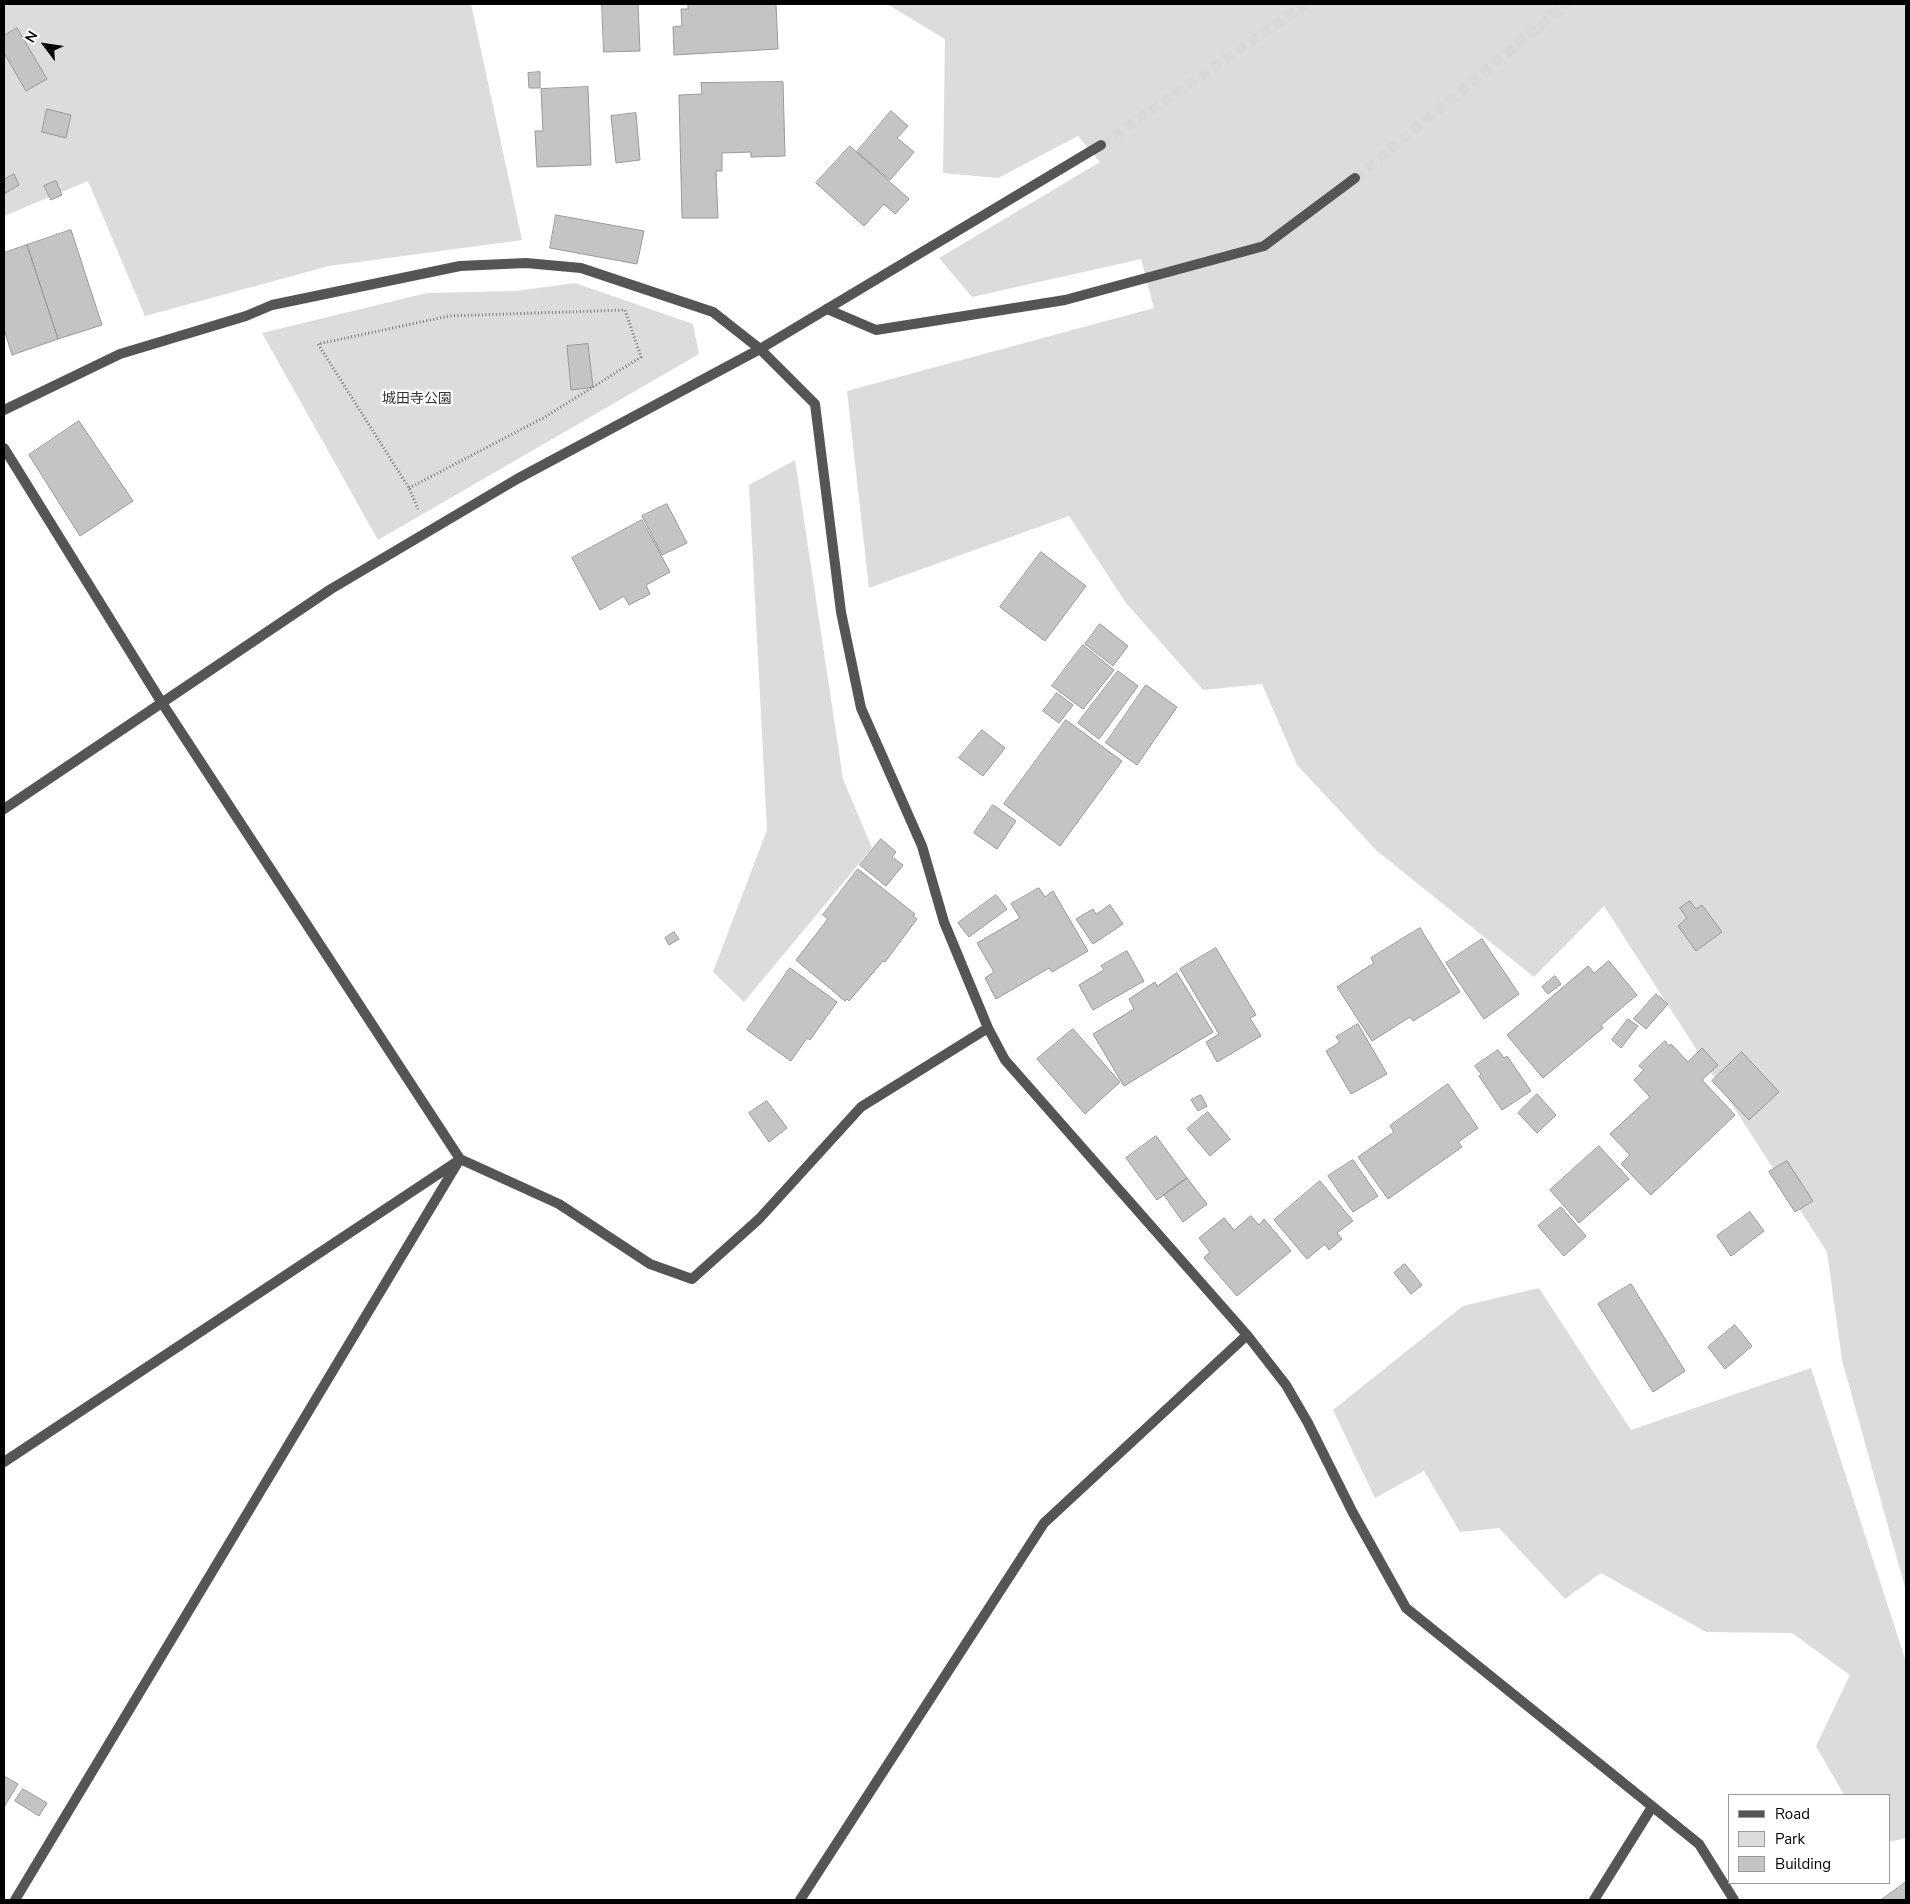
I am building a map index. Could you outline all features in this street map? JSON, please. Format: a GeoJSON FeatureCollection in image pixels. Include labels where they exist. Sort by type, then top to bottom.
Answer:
{"type":"FeatureCollection","features":[{"type":"Feature","properties":{"kind":"street"},"geometry":{"type":"LineString","coordinates":[[4,808],[331,589],[517,479],[760,349],[1101,145]]}},
{"type":"Feature","properties":{"kind":"street"},"geometry":{"type":"LineString","coordinates":[[826,309],[876,330],[1065,300],[1264,246],[1355,178]]}},
{"type":"Feature","properties":{"kind":"street"},"geometry":{"type":"LineString","coordinates":[[4,410],[120,354],[246,316],[272,305],[460,266],[526,263],[581,268],[712,312],[760,349],[815,404],[841,612],[861,708],[922,846],[944,922],[988,1028],[1005,1060],[1247,1335],[1286,1385],[1304,1416],[1352,1514],[1406,1608],[1699,1844],[1734,1900]]}},
{"type":"Feature","properties":{"kind":"street"},"geometry":{"type":"LineString","coordinates":[[4,448],[162,703],[460,1159],[559,1204],[650,1264],[692,1279],[760,1219],[861,1107],[988,1028]]}},
{"type":"Feature","properties":{"kind":"street"},"geometry":{"type":"LineString","coordinates":[[4,1462],[460,1159]]}},
{"type":"Feature","properties":{"kind":"street"},"geometry":{"type":"LineString","coordinates":[[15,1900],[460,1159]]}},
{"type":"Feature","properties":{"kind":"street"},"geometry":{"type":"LineString","coordinates":[[800,1900],[1044,1523],[1247,1335]]}},
{"type":"Feature","properties":{"kind":"street"},"geometry":{"type":"LineString","coordinates":[[1594,1900],[1652,1807]]}},
{"type":"Feature","properties":{"kind":"path"},"geometry":{"type":"LineString","coordinates":[[409,488],[545,417],[641,357],[625,310],[449,316],[318,344],[409,488],[428,532]]}},
{"type":"Feature","properties":{"kind":"green space"},"geometry":{"type":"Polygon","coordinates":[[[4,4],[471,4],[522,240],[329,266],[145,316],[88,181],[4,216],[4,4]]]}},
{"type":"Feature","properties":{"kind":"green space"},"geometry":{"type":"Polygon","coordinates":[[[887,4],[1906,4],[1906,1591],[1842,1360],[1827,1252],[1604,906],[1534,977],[1377,851],[1297,765],[1262,684],[1203,690],[1126,603],[1069,516],[869,588],[847,391],[1154,308],[1141,259],[972,297],[939,258],[1100,162],[1078,136],[998,178],[943,173],[945,39],[887,4]]]}},
{"type":"Feature","properties":{"kind":"green space","name":"城田寺公園"},"geometry":{"type":"Polygon","coordinates":[[[575,283],[693,324],[699,354],[378,540],[262,333],[427,293],[516,291],[575,283]]]}},
{"type":"Feature","properties":{"kind":"green space"},"geometry":{"type":"Polygon","coordinates":[[[795,460],[843,779],[872,848],[744,1002],[713,972],[767,830],[749,485],[795,460]]]}},
{"type":"Feature","properties":{"kind":"green space"},"geometry":{"type":"Polygon","coordinates":[[[1539,1288],[1631,1430],[1811,1368],[1906,1662],[1906,1838],[1890,1842],[1890,1794],[1843,1794],[1816,1746],[1850,1675],[1792,1633],[1706,1632],[1601,1573],[1565,1599],[1499,1528],[1460,1532],[1424,1471],[1375,1498],[1333,1410],[1463,1306],[1539,1288]]]}},
{"type":"Feature","properties":{"kind":"building"},"geometry":{"type":"Polygon","coordinates":[[[602,4],[638,4],[640,51],[604,52],[602,4]]]}},
{"type":"Feature","properties":{"kind":"building"},"geometry":{"type":"Polygon","coordinates":[[[688,4],[776,4],[778,49],[674,55],[673,27],[682,26],[681,9],[688,9],[688,4]]]}},
{"type":"Feature","properties":{"kind":"building"},"geometry":{"type":"Polygon","coordinates":[[[17,28],[47,79],[26,91],[4,53],[4,36],[17,28]]]}},
{"type":"Feature","properties":{"kind":"building"},"geometry":{"type":"Polygon","coordinates":[[[540,72],[540,88],[529,88],[528,73],[540,72]]]}},
{"type":"Feature","properties":{"kind":"building"},"geometry":{"type":"Polygon","coordinates":[[[783,82],[785,156],[751,157],[751,152],[722,153],[722,171],[716,171],[718,218],[682,218],[679,95],[702,94],[701,83],[783,82]]]}},
{"type":"Feature","properties":{"kind":"building"},"geometry":{"type":"Polygon","coordinates":[[[588,87],[591,165],[537,167],[535,131],[543,131],[541,89],[588,87]]]}},
{"type":"Feature","properties":{"kind":"building"},"geometry":{"type":"Polygon","coordinates":[[[47,109],[71,115],[66,138],[42,132],[47,109]]]}},
{"type":"Feature","properties":{"kind":"building"},"geometry":{"type":"Polygon","coordinates":[[[891,111],[908,126],[897,138],[914,152],[890,180],[857,152],[891,111]]]}},
{"type":"Feature","properties":{"kind":"building"},"geometry":{"type":"Polygon","coordinates":[[[636,113],[640,160],[616,163],[611,116],[636,113]]]}},
{"type":"Feature","properties":{"kind":"building"},"geometry":{"type":"Polygon","coordinates":[[[850,146],[909,199],[895,214],[884,204],[864,226],[816,183],[850,146]]]}},
{"type":"Feature","properties":{"kind":"building"},"geometry":{"type":"Polygon","coordinates":[[[14,174],[19,185],[4,194],[4,180],[14,174]]]}},
{"type":"Feature","properties":{"kind":"building"},"geometry":{"type":"Polygon","coordinates":[[[56,181],[62,195],[51,200],[44,186],[56,181]]]}},
{"type":"Feature","properties":{"kind":"building"},"geometry":{"type":"Polygon","coordinates":[[[556,215],[644,231],[637,264],[550,248],[556,215]]]}},
{"type":"Feature","properties":{"kind":"building"},"geometry":{"type":"Polygon","coordinates":[[[71,230],[102,325],[58,339],[27,245],[71,230]]]}},
{"type":"Feature","properties":{"kind":"building"},"geometry":{"type":"Polygon","coordinates":[[[27,245],[58,339],[12,355],[4,329],[4,253],[27,245]]]}},
{"type":"Feature","properties":{"kind":"building"},"geometry":{"type":"Polygon","coordinates":[[[588,344],[593,387],[571,390],[567,346],[588,344]]]}},
{"type":"Feature","properties":{"kind":"building"},"geometry":{"type":"Polygon","coordinates":[[[79,421],[133,501],[80,536],[29,455],[79,421]]]}},
{"type":"Feature","properties":{"kind":"building"},"geometry":{"type":"Polygon","coordinates":[[[667,504],[687,543],[662,555],[642,516],[667,504]]]}},
{"type":"Feature","properties":{"kind":"building"},"geometry":{"type":"Polygon","coordinates":[[[642,520],[670,572],[646,585],[650,594],[629,605],[624,596],[600,610],[572,558],[642,520]]]}},
{"type":"Feature","properties":{"kind":"building"},"geometry":{"type":"Polygon","coordinates":[[[1041,552],[1086,586],[1045,641],[1000,607],[1041,552]]]}},
{"type":"Feature","properties":{"kind":"building"},"geometry":{"type":"Polygon","coordinates":[[[1100,624],[1128,646],[1113,666],[1085,644],[1100,624]]]}},
{"type":"Feature","properties":{"kind":"building"},"geometry":{"type":"Polygon","coordinates":[[[1083,645],[1114,670],[1083,709],[1052,686],[1083,645]]]}},
{"type":"Feature","properties":{"kind":"building"},"geometry":{"type":"Polygon","coordinates":[[[1118,671],[1138,686],[1099,739],[1078,723],[1118,671]]]}},
{"type":"Feature","properties":{"kind":"building"},"geometry":{"type":"Polygon","coordinates":[[[1146,685],[1177,707],[1137,765],[1106,743],[1146,685]]]}},
{"type":"Feature","properties":{"kind":"building"},"geometry":{"type":"Polygon","coordinates":[[[1057,693],[1073,705],[1059,723],[1043,711],[1057,693]]]}},
{"type":"Feature","properties":{"kind":"building"},"geometry":{"type":"Polygon","coordinates":[[[1066,720],[1122,761],[1060,846],[1004,804],[1066,720]]]}},
{"type":"Feature","properties":{"kind":"building"},"geometry":{"type":"Polygon","coordinates":[[[982,730],[1005,748],[983,776],[959,758],[982,730]]]}},
{"type":"Feature","properties":{"kind":"building"},"geometry":{"type":"Polygon","coordinates":[[[993,805],[1016,821],[997,849],[974,833],[993,805]]]}},
{"type":"Feature","properties":{"kind":"building"},"geometry":{"type":"Polygon","coordinates":[[[881,839],[896,852],[892,857],[903,865],[886,886],[860,865],[881,839]]]}},
{"type":"Feature","properties":{"kind":"building"},"geometry":{"type":"Polygon","coordinates":[[[858,869],[915,914],[913,916],[917,919],[885,962],[883,961],[849,1001],[847,999],[845,1001],[796,960],[828,919],[823,915],[858,869]]]}},
{"type":"Feature","properties":{"kind":"building"},"geometry":{"type":"Polygon","coordinates":[[[1039,888],[1045,897],[1053,891],[1088,951],[1052,972],[1049,968],[996,999],[985,978],[994,972],[977,943],[1020,918],[1011,904],[1039,888]]]}},
{"type":"Feature","properties":{"kind":"building"},"geometry":{"type":"Polygon","coordinates":[[[996,895],[1007,909],[969,937],[958,923],[996,895]]]}},
{"type":"Feature","properties":{"kind":"building"},"geometry":{"type":"Polygon","coordinates":[[[1690,901],[1696,909],[1702,905],[1722,932],[1696,951],[1678,926],[1687,918],[1680,908],[1690,901]]]}},
{"type":"Feature","properties":{"kind":"building"},"geometry":{"type":"Polygon","coordinates":[[[1110,905],[1123,924],[1093,944],[1076,919],[1093,909],[1096,914],[1110,905]]]}},
{"type":"Feature","properties":{"kind":"building"},"geometry":{"type":"Polygon","coordinates":[[[1420,928],[1460,992],[1413,1021],[1410,1017],[1372,1041],[1337,987],[1374,963],[1371,958],[1420,928]]]}},
{"type":"Feature","properties":{"kind":"building"},"geometry":{"type":"Polygon","coordinates":[[[674,932],[679,939],[669,945],[665,938],[674,932]]]}},
{"type":"Feature","properties":{"kind":"building"},"geometry":{"type":"Polygon","coordinates":[[[1482,939],[1519,994],[1484,1019],[1446,963],[1482,939]]]}},
{"type":"Feature","properties":{"kind":"building"},"geometry":{"type":"Polygon","coordinates":[[[1216,948],[1256,1015],[1250,1018],[1261,1036],[1217,1062],[1206,1042],[1219,1034],[1180,969],[1216,948]]]}},
{"type":"Feature","properties":{"kind":"building"},"geometry":{"type":"Polygon","coordinates":[[[1127,951],[1144,981],[1093,1010],[1079,985],[1104,970],[1101,966],[1127,951]]]}},
{"type":"Feature","properties":{"kind":"building"},"geometry":{"type":"Polygon","coordinates":[[[1609,961],[1637,995],[1601,1025],[1603,1028],[1543,1078],[1507,1035],[1588,966],[1594,973],[1609,961]]]}},
{"type":"Feature","properties":{"kind":"building"},"geometry":{"type":"Polygon","coordinates":[[[790,968],[837,1002],[810,1040],[807,1038],[791,1061],[747,1030],[790,968]]]}},
{"type":"Feature","properties":{"kind":"building"},"geometry":{"type":"Polygon","coordinates":[[[1177,973],[1213,1032],[1124,1086],[1093,1034],[1134,1009],[1129,999],[1155,982],[1157,986],[1177,973]]]}},
{"type":"Feature","properties":{"kind":"building"},"geometry":{"type":"Polygon","coordinates":[[[1555,976],[1561,984],[1548,994],[1542,987],[1555,976]]]}},
{"type":"Feature","properties":{"kind":"building"},"geometry":{"type":"Polygon","coordinates":[[[1656,994],[1668,1004],[1646,1029],[1634,1019],[1656,994]]]}},
{"type":"Feature","properties":{"kind":"building"},"geometry":{"type":"Polygon","coordinates":[[[1628,1019],[1638,1026],[1621,1048],[1612,1040],[1628,1019]]]}},
{"type":"Feature","properties":{"kind":"building"},"geometry":{"type":"Polygon","coordinates":[[[1358,1024],[1387,1074],[1351,1094],[1326,1051],[1340,1042],[1336,1037],[1358,1024]]]}},
{"type":"Feature","properties":{"kind":"building"},"geometry":{"type":"Polygon","coordinates":[[[1073,1029],[1120,1082],[1085,1114],[1037,1059],[1073,1029]]]}},
{"type":"Feature","properties":{"kind":"building"},"geometry":{"type":"Polygon","coordinates":[[[1665,1041],[1669,1046],[1671,1044],[1688,1062],[1702,1048],[1718,1065],[1702,1080],[1735,1115],[1651,1195],[1621,1164],[1630,1155],[1610,1134],[1650,1097],[1634,1080],[1644,1070],[1639,1066],[1665,1041]]]}},
{"type":"Feature","properties":{"kind":"building"},"geometry":{"type":"Polygon","coordinates":[[[1498,1050],[1504,1058],[1507,1056],[1531,1091],[1502,1110],[1479,1076],[1481,1074],[1475,1066],[1498,1050]]]}},
{"type":"Feature","properties":{"kind":"building"},"geometry":{"type":"Polygon","coordinates":[[[1742,1052],[1779,1092],[1749,1120],[1712,1081],[1742,1052]]]}},
{"type":"Feature","properties":{"kind":"building"},"geometry":{"type":"Polygon","coordinates":[[[1448,1084],[1478,1128],[1458,1142],[1462,1147],[1388,1199],[1358,1157],[1394,1132],[1390,1126],[1448,1084]]]}},
{"type":"Feature","properties":{"kind":"building"},"geometry":{"type":"Polygon","coordinates":[[[1537,1094],[1556,1115],[1537,1133],[1518,1113],[1537,1094]]]}},
{"type":"Feature","properties":{"kind":"building"},"geometry":{"type":"Polygon","coordinates":[[[1201,1095],[1207,1106],[1198,1111],[1191,1100],[1201,1095]]]}},
{"type":"Feature","properties":{"kind":"building"},"geometry":{"type":"Polygon","coordinates":[[[767,1101],[787,1128],[769,1142],[749,1113],[767,1101]]]}},
{"type":"Feature","properties":{"kind":"building"},"geometry":{"type":"Polygon","coordinates":[[[1208,1112],[1230,1139],[1210,1156],[1187,1129],[1208,1112]]]}},
{"type":"Feature","properties":{"kind":"building"},"geometry":{"type":"Polygon","coordinates":[[[1156,1136],[1187,1178],[1157,1200],[1126,1158],[1156,1136]]]}},
{"type":"Feature","properties":{"kind":"building"},"geometry":{"type":"Polygon","coordinates":[[[1599,1146],[1629,1179],[1579,1223],[1550,1190],[1599,1146]]]}},
{"type":"Feature","properties":{"kind":"building"},"geometry":{"type":"Polygon","coordinates":[[[1353,1160],[1378,1196],[1353,1212],[1328,1176],[1353,1160]]]}},
{"type":"Feature","properties":{"kind":"building"},"geometry":{"type":"Polygon","coordinates":[[[1787,1161],[1813,1201],[1795,1212],[1769,1172],[1787,1161]]]}},
{"type":"Feature","properties":{"kind":"building"},"geometry":{"type":"Polygon","coordinates":[[[1187,1178],[1207,1204],[1183,1222],[1164,1195],[1187,1178]]]}},
{"type":"Feature","properties":{"kind":"building"},"geometry":{"type":"Polygon","coordinates":[[[1320,1181],[1353,1221],[1337,1233],[1342,1239],[1329,1250],[1325,1244],[1307,1259],[1274,1220],[1320,1181]]]}},
{"type":"Feature","properties":{"kind":"building"},"geometry":{"type":"Polygon","coordinates":[[[1561,1207],[1586,1236],[1564,1256],[1538,1226],[1561,1207]]]}},
{"type":"Feature","properties":{"kind":"building"},"geometry":{"type":"Polygon","coordinates":[[[1750,1212],[1764,1231],[1731,1256],[1717,1236],[1750,1212]]]}},
{"type":"Feature","properties":{"kind":"building"},"geometry":{"type":"Polygon","coordinates":[[[1251,1216],[1259,1225],[1264,1219],[1291,1251],[1237,1296],[1204,1258],[1210,1252],[1199,1238],[1224,1218],[1234,1230],[1251,1216]]]}},
{"type":"Feature","properties":{"kind":"building"},"geometry":{"type":"Polygon","coordinates":[[[1405,1264],[1422,1285],[1411,1294],[1394,1273],[1405,1264]]]}},
{"type":"Feature","properties":{"kind":"building"},"geometry":{"type":"Polygon","coordinates":[[[1631,1284],[1685,1371],[1653,1392],[1598,1304],[1631,1284]]]}},
{"type":"Feature","properties":{"kind":"building"},"geometry":{"type":"Polygon","coordinates":[[[1735,1325],[1752,1346],[1725,1369],[1708,1347],[1735,1325]]]}},
{"type":"Feature","properties":{"kind":"building"},"geometry":{"type":"Polygon","coordinates":[[[4,1776],[18,1784],[4,1807],[4,1776]]]}},
{"type":"Feature","properties":{"kind":"building"},"geometry":{"type":"Polygon","coordinates":[[[23,1789],[47,1803],[39,1816],[15,1801],[23,1789]]]}},
{"type":"Feature","properties":{"kind":"building"},"geometry":{"type":"Polygon","coordinates":[[[1906,1882],[1906,1900],[1881,1900],[1906,1882]]]}},
{"type":"Feature","properties":{"kind":"tunnel"},"geometry":{"type":"LineString","coordinates":[[1101,145],[1305,4]]}},
{"type":"Feature","properties":{"kind":"tunnel"},"geometry":{"type":"LineString","coordinates":[[1355,178],[1567,4]]}}]}
